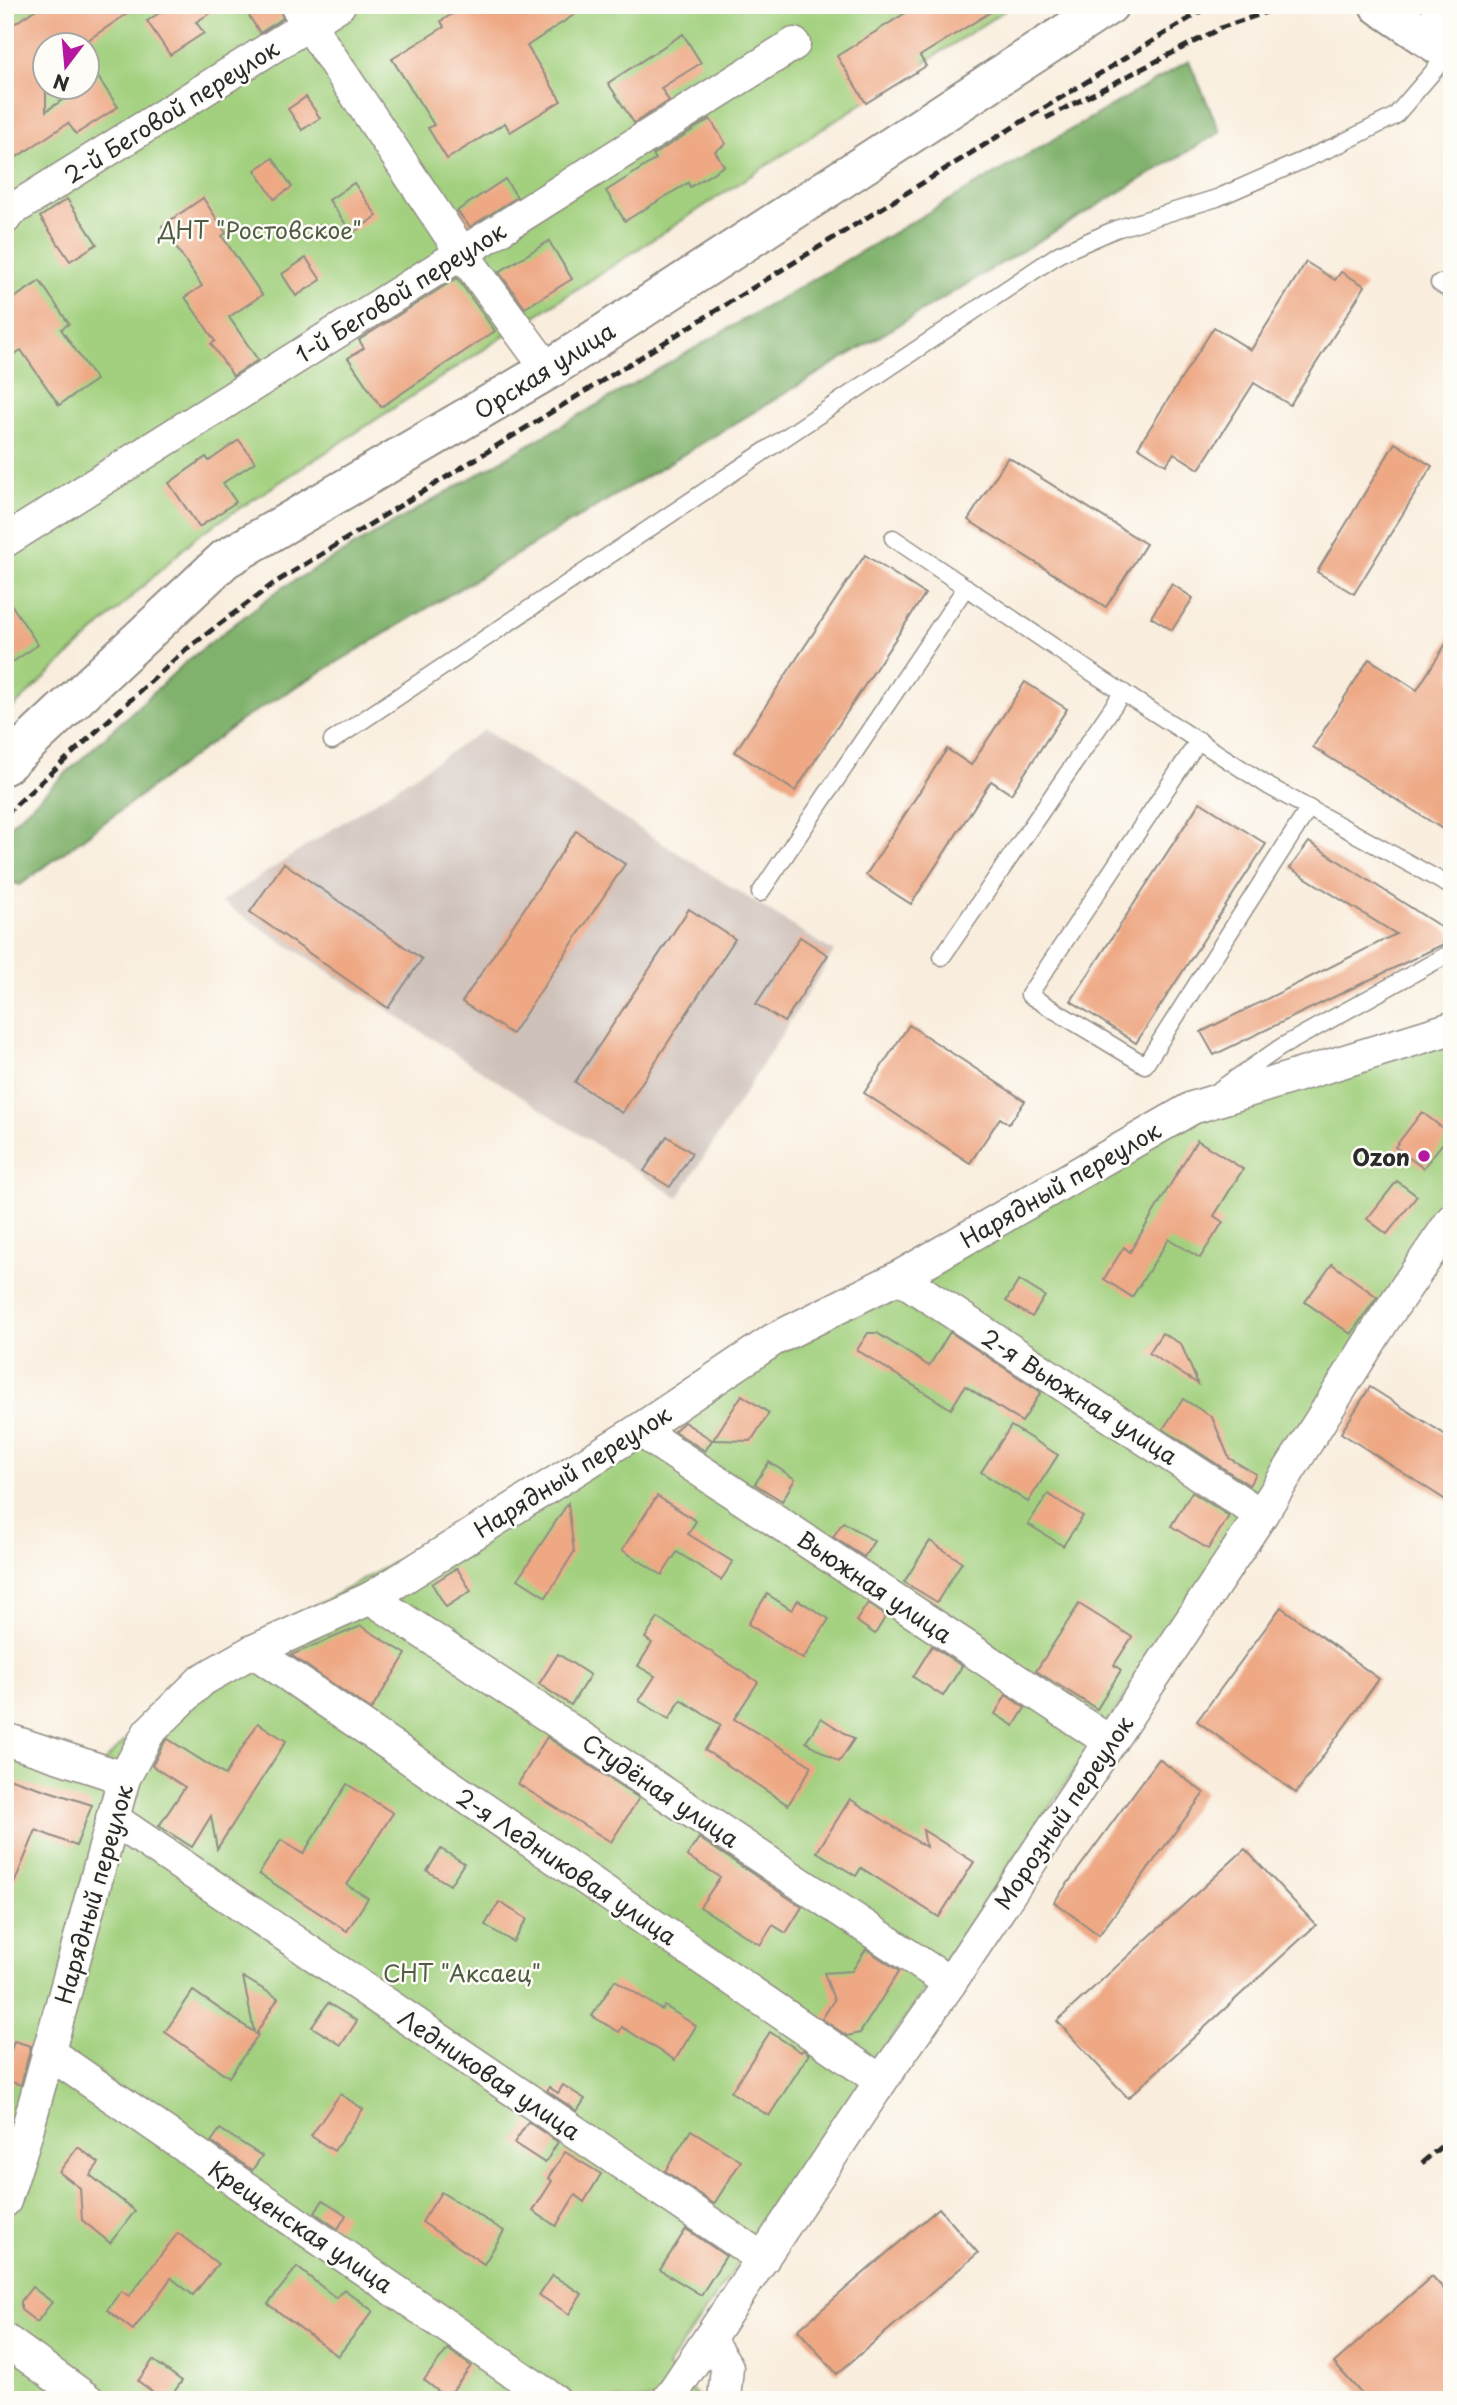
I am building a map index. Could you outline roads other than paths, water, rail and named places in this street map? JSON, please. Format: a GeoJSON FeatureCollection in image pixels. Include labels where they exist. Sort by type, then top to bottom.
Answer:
{"type":"FeatureCollection","features":[{"type":"Feature","properties":{"kind":"main road","name":"Орская улица"},"geometry":{"type":"LineString","coordinates":[[5,765],[225,559],[548,370],[1109,5]]}},
{"type":"Feature","properties":{"kind":"main road"},"geometry":{"type":"LineString","coordinates":[[1379,5],[1451,53]]}},
{"type":"Feature","properties":{"kind":"main road"},"geometry":{"type":"LineString","coordinates":[[1440,5],[1452,13]]}},
{"type":"Feature","properties":{"kind":"street","name":"2-й Беговой переулок"},"geometry":{"type":"LineString","coordinates":[[5,218],[9,212],[303,15],[339,5]]}},
{"type":"Feature","properties":{"kind":"street"},"geometry":{"type":"LineString","coordinates":[[303,15],[462,253],[548,370]]}},
{"type":"Feature","properties":{"kind":"street","name":"1-й Беговой переулок"},"geometry":{"type":"LineString","coordinates":[[5,541],[794,44]]}},
{"type":"Feature","properties":{"kind":"street","name":"Нарядный переулок"},"geometry":{"type":"LineString","coordinates":[[5,2201],[15,2134],[48,2052],[124,1778],[149,1732],[202,1680],[253,1651],[371,1598],[639,1430],[774,1340],[900,1277],[1192,1108],[1452,1028]]}},
{"type":"Feature","properties":{"kind":"street","name":"Морозный переулок"},"geometry":{"type":"LineString","coordinates":[[668,2400],[881,2081],[950,1983],[1261,1515],[1383,1321],[1452,1220]]}},
{"type":"Feature","properties":{"kind":"street","name":"2-я Вьюжная улица"},"geometry":{"type":"LineString","coordinates":[[900,1277],[1261,1515]]}},
{"type":"Feature","properties":{"kind":"street","name":"Вьюжная улица"},"geometry":{"type":"LineString","coordinates":[[639,1430],[1110,1742]]}},
{"type":"Feature","properties":{"kind":"street","name":"Студёная улица"},"geometry":{"type":"LineString","coordinates":[[371,1598],[950,1983]]}},
{"type":"Feature","properties":{"kind":"street","name":"2-я Ледниковая улица"},"geometry":{"type":"LineString","coordinates":[[253,1651],[881,2081]]}},
{"type":"Feature","properties":{"kind":"street"},"geometry":{"type":"LineString","coordinates":[[5,1739],[124,1778]]}},
{"type":"Feature","properties":{"kind":"street","name":"Ледниковая улица"},"geometry":{"type":"LineString","coordinates":[[112,1818],[763,2259]]}},
{"type":"Feature","properties":{"kind":"street","name":"Крещенская улица"},"geometry":{"type":"LineString","coordinates":[[48,2052],[554,2400]]}},
{"type":"Feature","properties":{"kind":"street"},"geometry":{"type":"LineString","coordinates":[[5,2340],[88,2400]]}},
{"type":"Feature","properties":{"kind":"street"},"geometry":{"type":"LineString","coordinates":[[709,2340],[727,2367],[724,2400]]}},
{"type":"Feature","properties":{"kind":"lane"},"geometry":{"type":"LineString","coordinates":[[332,741],[1059,254],[1116,229],[1217,198],[1395,116],[1451,53]]}},
{"type":"Feature","properties":{"kind":"lane"},"geometry":{"type":"LineString","coordinates":[[894,538],[1270,787],[1452,887]]}},
{"type":"Feature","properties":{"kind":"lane"},"geometry":{"type":"LineString","coordinates":[[760,893],[965,587]]}},
{"type":"Feature","properties":{"kind":"lane"},"geometry":{"type":"LineString","coordinates":[[942,957],[1123,692]]}},
{"type":"Feature","properties":{"kind":"lane"},"geometry":{"type":"LineString","coordinates":[[1199,740],[1029,995],[1144,1065],[1310,808]]}},
{"type":"Feature","properties":{"kind":"lane"},"geometry":{"type":"LineString","coordinates":[[1192,1108],[1281,1047],[1452,952]]}},
{"type":"Feature","properties":{"kind":"railway"},"geometry":{"type":"LineString","coordinates":[[5,815],[184,651],[273,584],[1211,5]]}},
{"type":"Feature","properties":{"kind":"railway"},"geometry":{"type":"LineString","coordinates":[[1046,118],[1223,27],[1287,5]]}},
{"type":"Feature","properties":{"kind":"railway"},"geometry":{"type":"LineString","coordinates":[[1422,2163],[1452,2137]]}},
{"type":"Feature","properties":{"kind":"place","name":"Ozon"},"geometry":{"type":"Point","coordinates":[1424,1156]}},
{"type":"Feature","properties":{"kind":"park label","name":"ДНТ \"Ростовское\""},"geometry":{"type":"Point","coordinates":[260,229]}},
{"type":"Feature","properties":{"kind":"park label","name":"СНТ \"Аксаец\""},"geometry":{"type":"Point","coordinates":[462,1972]}}]}
